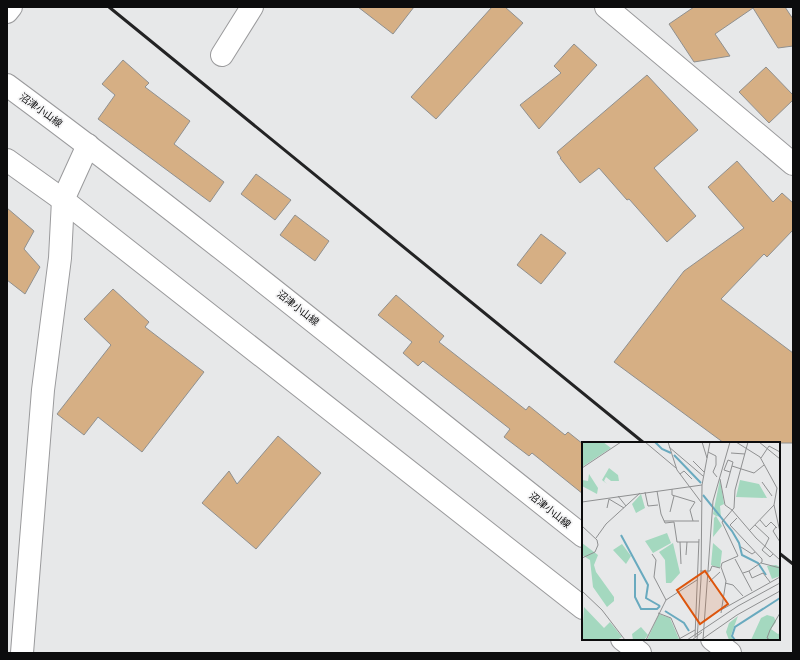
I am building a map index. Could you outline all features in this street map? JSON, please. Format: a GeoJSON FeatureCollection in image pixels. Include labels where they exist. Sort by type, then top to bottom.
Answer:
{"type":"FeatureCollection","features":[{"type":"Feature","properties":{"kind":"main road"},"geometry":{"type":"LineString","coordinates":[[7,12],[11,7]]}},
{"type":"Feature","properties":{"kind":"main road"},"geometry":{"type":"LineString","coordinates":[[222,55],[252,7]]}},
{"type":"Feature","properties":{"kind":"main road"},"geometry":{"type":"LineString","coordinates":[[606,7],[793,164]]}},
{"type":"Feature","properties":{"kind":"main road","name":"沼津小山線"},"geometry":{"type":"LineString","coordinates":[[7,85],[88,145],[292,303],[582,535]]}},
{"type":"Feature","properties":{"kind":"main road"},"geometry":{"type":"LineString","coordinates":[[22,653],[43,390],[60,258],[63,200],[88,145]]}},
{"type":"Feature","properties":{"kind":"main road"},"geometry":{"type":"LineString","coordinates":[[7,160],[63,200],[582,607]]}},
{"type":"Feature","properties":{"kind":"main road"},"geometry":{"type":"LineString","coordinates":[[623,640],[640,653]]}},
{"type":"Feature","properties":{"kind":"main road"},"geometry":{"type":"LineString","coordinates":[[713,640],[730,653]]}},
{"type":"Feature","properties":{"kind":"building"},"geometry":{"type":"Polygon","coordinates":[[[358,7],[414,7],[393,34],[358,7]]]}},
{"type":"Feature","properties":{"kind":"building"},"geometry":{"type":"Polygon","coordinates":[[[492,7],[505,7],[523,23],[436,119],[411,97],[492,7]]]}},
{"type":"Feature","properties":{"kind":"building"},"geometry":{"type":"Polygon","coordinates":[[[694,7],[785,7],[793,19],[793,46],[778,48],[753,8],[715,34],[730,56],[694,62],[669,24],[694,7]]]}},
{"type":"Feature","properties":{"kind":"building"},"geometry":{"type":"Polygon","coordinates":[[[574,44],[597,65],[539,129],[520,105],[561,73],[554,66],[574,44]]]}},
{"type":"Feature","properties":{"kind":"building"},"geometry":{"type":"Polygon","coordinates":[[[123,60],[149,83],[145,87],[190,121],[174,144],[224,182],[210,202],[98,119],[115,95],[102,84],[123,60]]]}},
{"type":"Feature","properties":{"kind":"building"},"geometry":{"type":"Polygon","coordinates":[[[766,67],[793,95],[793,100],[769,123],[739,92],[766,67]]]}},
{"type":"Feature","properties":{"kind":"building"},"geometry":{"type":"Polygon","coordinates":[[[647,75],[698,130],[654,168],[696,216],[667,242],[599,168],[580,183],[557,152],[647,75]]]}},
{"type":"Feature","properties":{"kind":"building"},"geometry":{"type":"Polygon","coordinates":[[[737,161],[773,202],[782,193],[793,203],[793,230],[767,257],[764,254],[721,299],[793,353],[793,443],[723,442],[614,362],[684,271],[744,228],[708,187],[737,161]]]}},
{"type":"Feature","properties":{"kind":"building"},"geometry":{"type":"Polygon","coordinates":[[[256,174],[291,200],[275,220],[241,194],[256,174]]]}},
{"type":"Feature","properties":{"kind":"building"},"geometry":{"type":"Polygon","coordinates":[[[7,208],[34,231],[24,249],[40,267],[25,294],[7,280],[7,208]]]}},
{"type":"Feature","properties":{"kind":"building"},"geometry":{"type":"Polygon","coordinates":[[[295,215],[329,241],[315,261],[280,235],[295,215]]]}},
{"type":"Feature","properties":{"kind":"building"},"geometry":{"type":"Polygon","coordinates":[[[541,234],[566,253],[541,284],[517,265],[541,234]]]}},
{"type":"Feature","properties":{"kind":"building"},"geometry":{"type":"Polygon","coordinates":[[[113,289],[149,322],[145,327],[204,372],[142,452],[98,417],[84,435],[57,414],[111,345],[84,319],[113,289]]]}},
{"type":"Feature","properties":{"kind":"building"},"geometry":{"type":"Polygon","coordinates":[[[396,295],[444,336],[439,342],[526,410],[529,406],[565,435],[568,432],[582,443],[582,493],[532,453],[529,456],[504,437],[510,429],[423,361],[418,366],[403,353],[412,342],[378,315],[396,295]]]}},
{"type":"Feature","properties":{"kind":"building"},"geometry":{"type":"Polygon","coordinates":[[[278,436],[321,473],[256,549],[202,503],[229,471],[237,484],[278,436]]]}},
{"type":"Feature","properties":{"kind":"railway"},"geometry":{"type":"LineString","coordinates":[[109,7],[643,442]]}},
{"type":"Feature","properties":{"kind":"railway"},"geometry":{"type":"LineString","coordinates":[[780,554],[793,564]]}}]}
